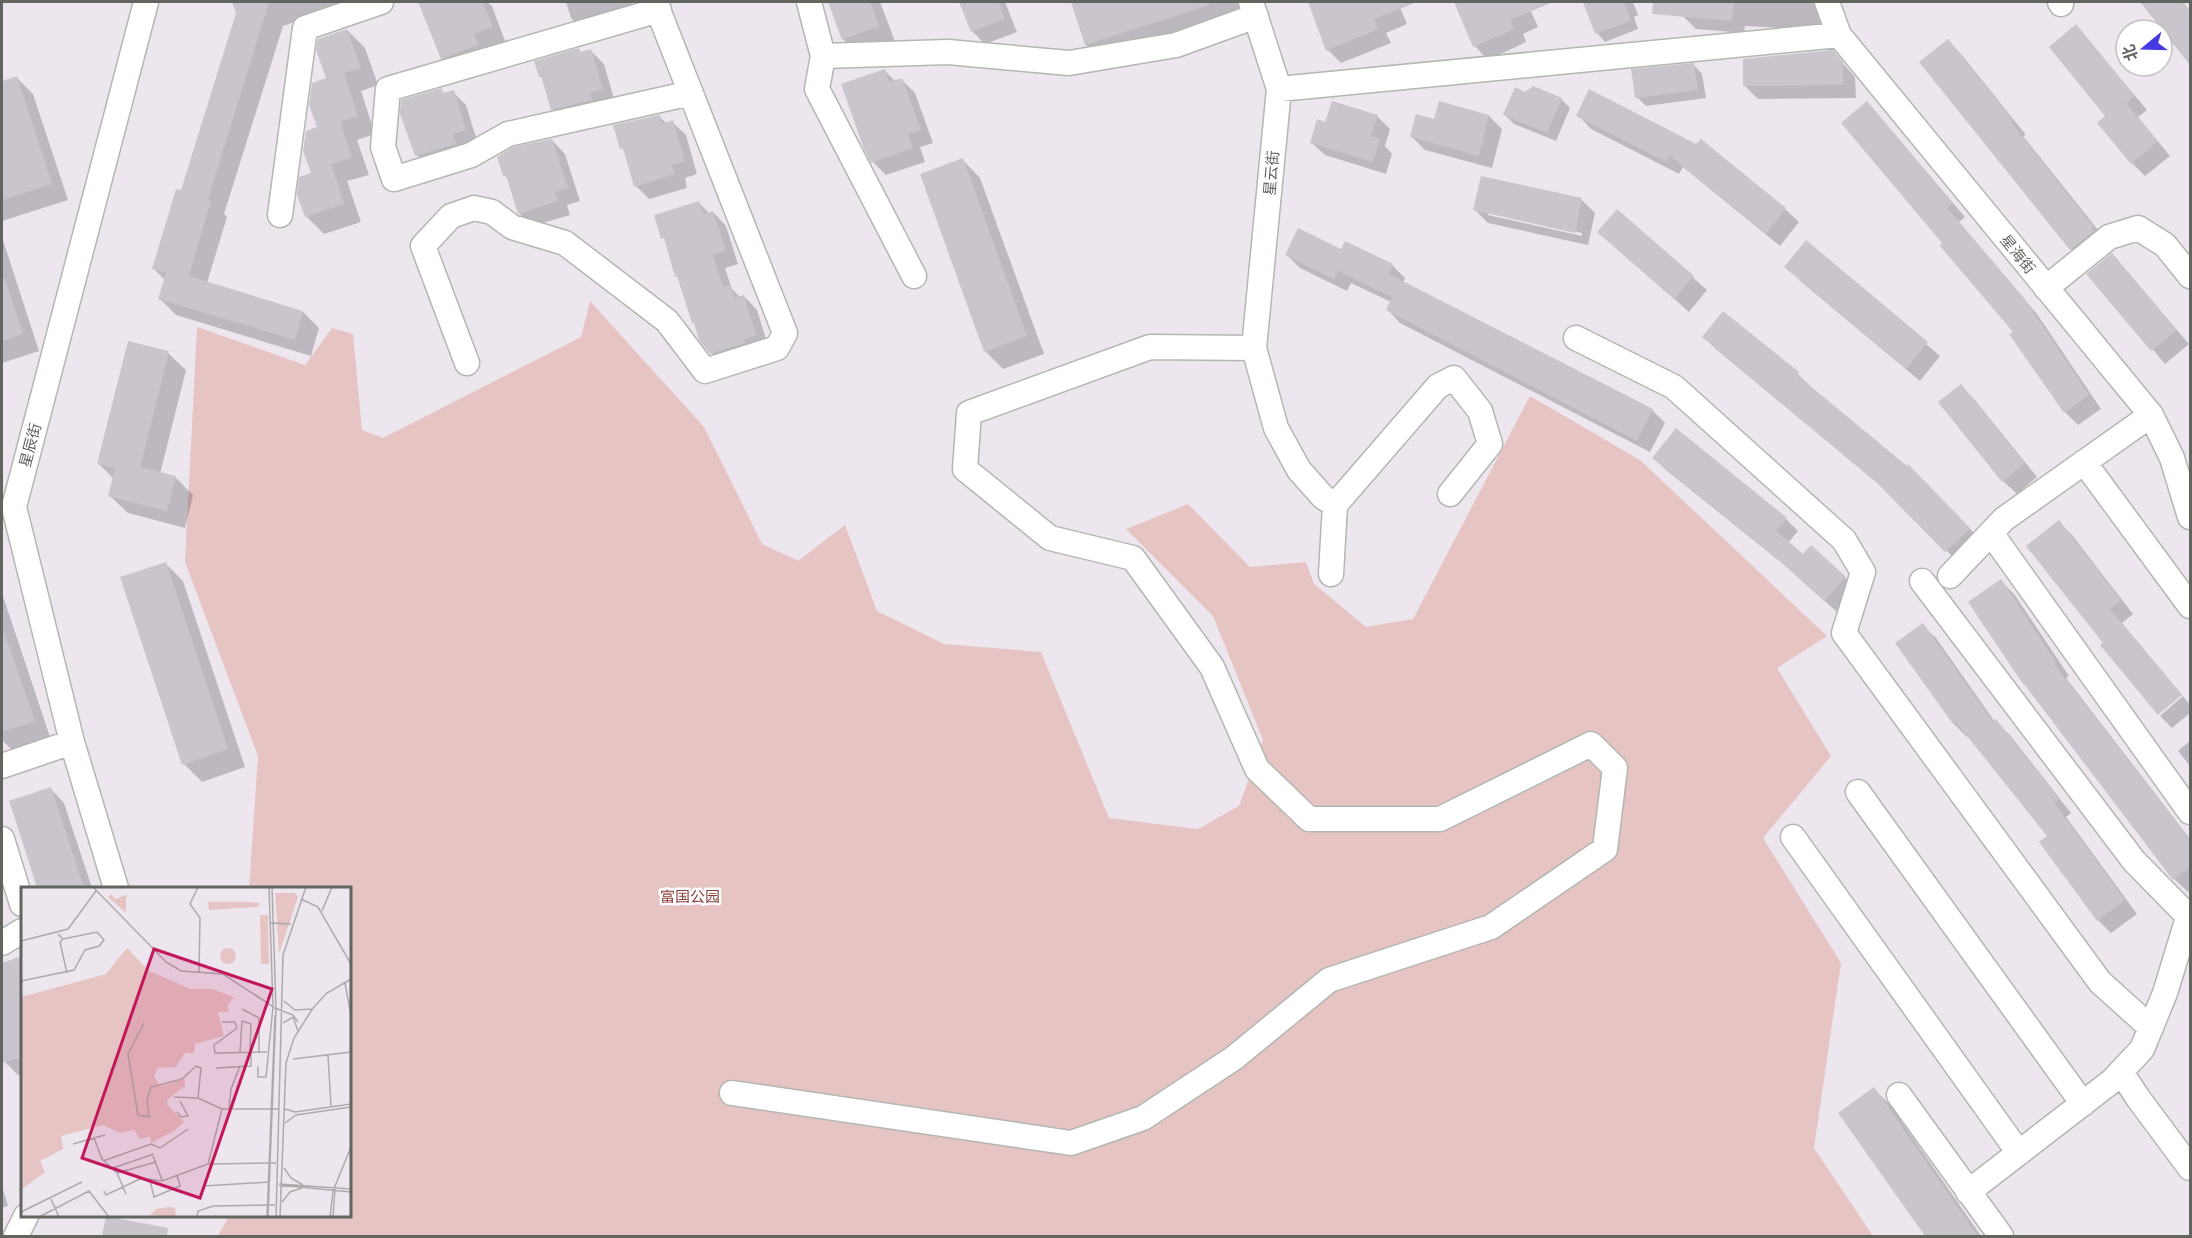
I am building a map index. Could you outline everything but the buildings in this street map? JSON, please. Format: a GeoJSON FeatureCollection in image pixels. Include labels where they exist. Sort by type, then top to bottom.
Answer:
{"type":"FeatureCollection","features":[{"type":"Feature","properties":{"kind":"street"},"geometry":{"type":"LineString","coordinates":[[132,2],[139,27]]}},
{"type":"Feature","properties":{"kind":"street","name":"星辰街"},"geometry":{"type":"LineString","coordinates":[[116,887],[72,742],[14,507],[146,2]]}},
{"type":"Feature","properties":{"kind":"street"},"geometry":{"type":"LineString","coordinates":[[280,215],[305,28],[381,2]]}},
{"type":"Feature","properties":{"kind":"street"},"geometry":{"type":"LineString","coordinates":[[809,2],[823,56],[817,89],[914,276]]}},
{"type":"Feature","properties":{"kind":"street","name":"星海街"},"geometry":{"type":"LineString","coordinates":[[1827,2],[1839,35],[2151,415],[2172,458],[2190,517]]}},
{"type":"Feature","properties":{"kind":"street"},"geometry":{"type":"LineString","coordinates":[[467,363],[423,246],[451,216],[474,208],[492,212],[512,227],[565,243],[667,321],[705,371],[777,348],[785,333],[657,6],[388,89],[383,147],[394,179],[471,155],[508,134],[691,93]]}},
{"type":"Feature","properties":{"kind":"street"},"geometry":{"type":"LineString","coordinates":[[823,56],[948,52],[1069,63],[1176,45],[1253,9]]}},
{"type":"Feature","properties":{"kind":"street","name":"星云街"},"geometry":{"type":"LineString","coordinates":[[1253,9],[1279,89],[1254,348]]}},
{"type":"Feature","properties":{"kind":"street"},"geometry":{"type":"LineString","coordinates":[[1279,89],[1839,35]]}},
{"type":"Feature","properties":{"kind":"street"},"geometry":{"type":"LineString","coordinates":[[2046,288],[2109,237],[2138,228],[2165,245],[2190,276]]}},
{"type":"Feature","properties":{"kind":"street"},"geometry":{"type":"LineString","coordinates":[[1576,338],[1674,387],[1844,540],[1863,572],[1844,633],[2100,982],[2151,1028]]}},
{"type":"Feature","properties":{"kind":"street"},"geometry":{"type":"LineString","coordinates":[[732,1093],[1071,1143],[1143,1118],[1234,1058],[1329,980],[1491,927],[1605,849],[1615,768],[1591,744],[1440,819],[1309,819],[1257,770],[1212,667],[1132,558],[1050,538],[966,469],[969,413],[1150,347],[1254,348],[1276,428],[1299,470],[1323,497],[1335,505]]}},
{"type":"Feature","properties":{"kind":"street"},"geometry":{"type":"LineString","coordinates":[[1331,574],[1335,505],[1438,386],[1454,378],[1480,411],[1490,444],[1450,494]]}},
{"type":"Feature","properties":{"kind":"street"},"geometry":{"type":"LineString","coordinates":[[1950,576],[2004,519],[2151,415]]}},
{"type":"Feature","properties":{"kind":"street"},"geometry":{"type":"LineString","coordinates":[[2084,462],[2190,606]]}},
{"type":"Feature","properties":{"kind":"street"},"geometry":{"type":"LineString","coordinates":[[1991,533],[2190,812]]}},
{"type":"Feature","properties":{"kind":"street"},"geometry":{"type":"LineString","coordinates":[[1922,581],[2134,861],[2189,914],[2165,993],[2142,1049],[2112,1081],[1968,1192]]}},
{"type":"Feature","properties":{"kind":"street"},"geometry":{"type":"LineString","coordinates":[[2,766],[72,742]]}},
{"type":"Feature","properties":{"kind":"street"},"geometry":{"type":"LineString","coordinates":[[1858,792],[2083,1104]]}},
{"type":"Feature","properties":{"kind":"street"},"geometry":{"type":"LineString","coordinates":[[7,836],[21,896]]}},
{"type":"Feature","properties":{"kind":"street"},"geometry":{"type":"LineString","coordinates":[[1793,837],[2019,1153]]}},
{"type":"Feature","properties":{"kind":"street"},"geometry":{"type":"LineString","coordinates":[[2,942],[21,932]]}},
{"type":"Feature","properties":{"kind":"street"},"geometry":{"type":"LineString","coordinates":[[2121,1072],[2190,1168]]}},
{"type":"Feature","properties":{"kind":"street"},"geometry":{"type":"LineString","coordinates":[[1899,1095],[2001,1236]]}},
{"type":"Feature","properties":{"kind":"street"},"geometry":{"type":"LineString","coordinates":[[16,1236],[25,1217]]}},
{"type":"Feature","properties":{"kind":"green space","name":"富国公园"},"geometry":{"type":"Polygon","coordinates":[[[590,301],[704,427],[762,544],[798,561],[845,525],[877,611],[944,644],[1041,652],[1109,818],[1198,829],[1239,806],[1263,740],[1213,616],[1126,529],[1188,504],[1250,567],[1306,562],[1314,584],[1366,627],[1413,619],[1530,396],[1640,460],[1827,636],[1777,668],[1831,756],[1763,838],[1841,963],[1814,1148],[1873,1236],[218,1236],[228,1217],[351,1217],[351,887],[249,887],[258,756],[185,562],[197,327],[305,365],[332,328],[353,334],[362,430],[383,438],[581,337],[590,301]]]}}]}
